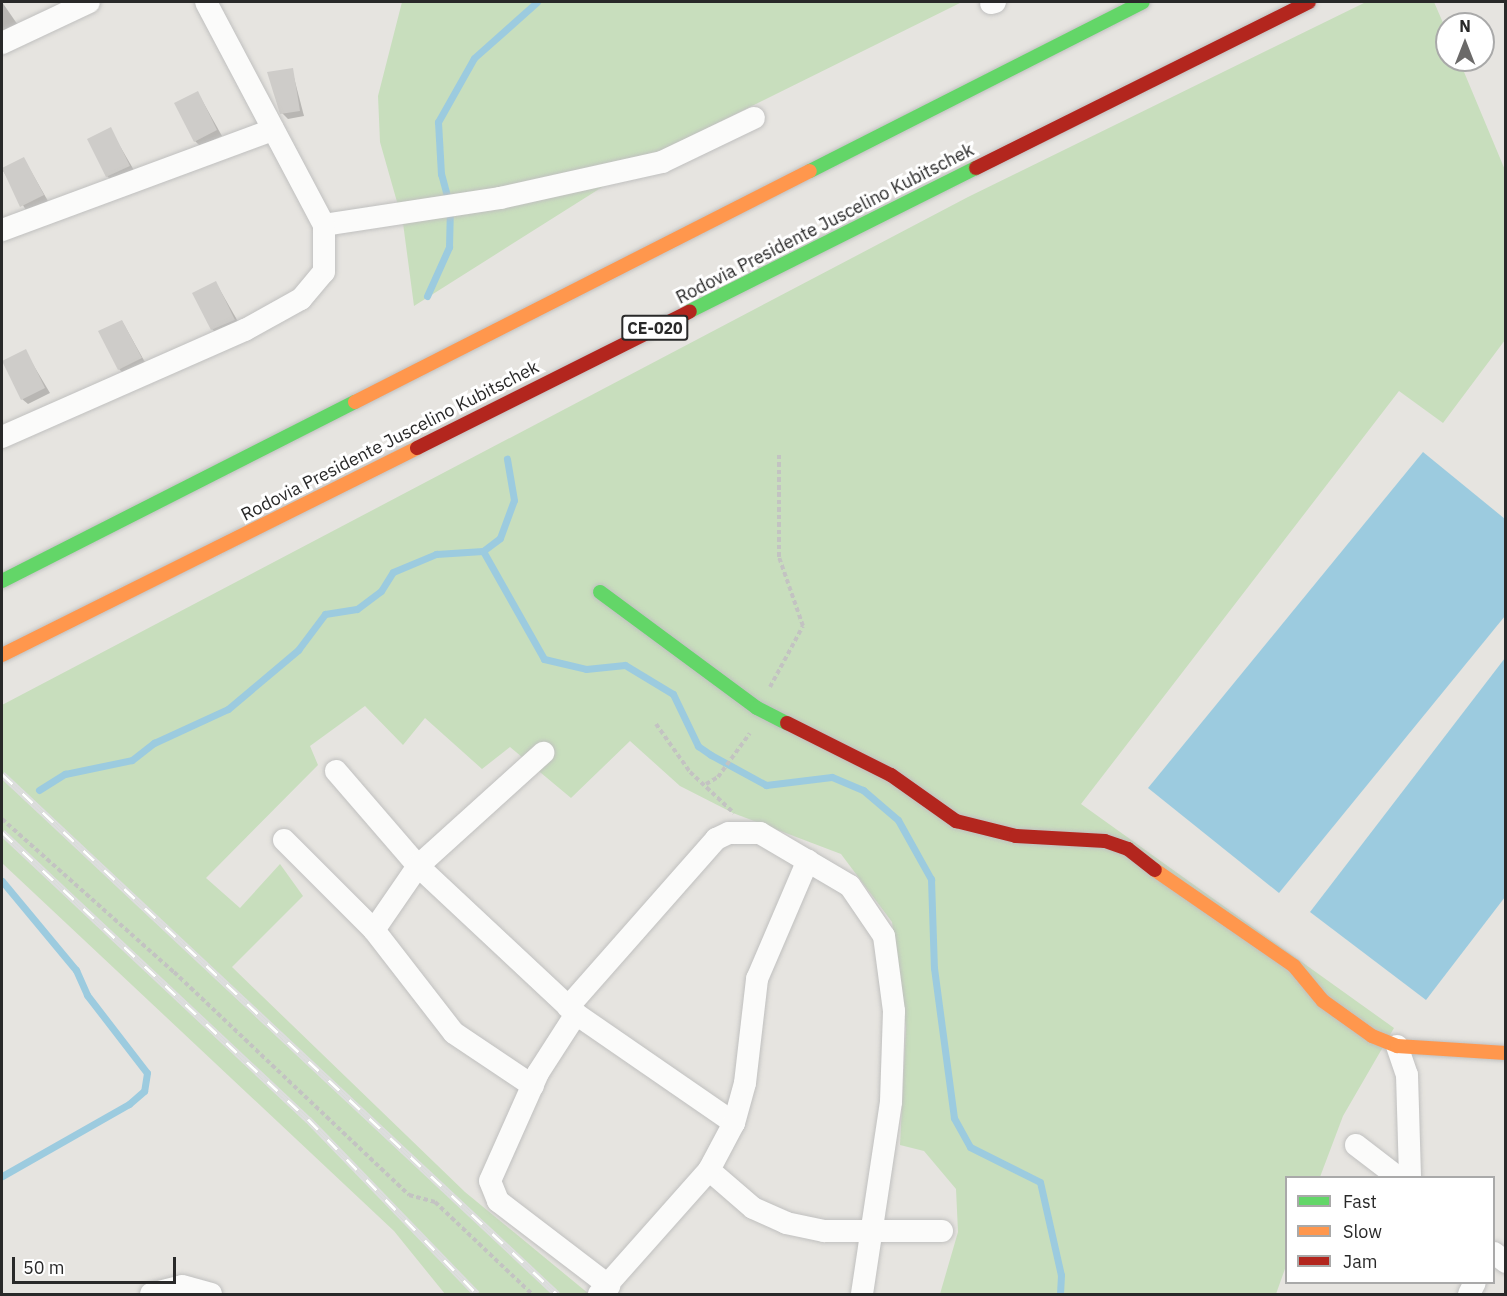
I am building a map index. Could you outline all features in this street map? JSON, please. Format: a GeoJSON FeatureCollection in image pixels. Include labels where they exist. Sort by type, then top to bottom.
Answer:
{"type":"FeatureCollection","features":[{"type":"Feature","properties":{"kind":"main road"},"geometry":{"type":"LineString","coordinates":[[2,581],[1143,2]]}},
{"type":"Feature","properties":{"kind":"main road","name":"Rodovia Presidente Juscelino Kubitschek"},"geometry":{"type":"LineString","coordinates":[[2,655],[1309,2]]}},
{"type":"Feature","properties":{"kind":"main road"},"geometry":{"type":"LineString","coordinates":[[600,592],[757,708],[891,775],[956,821],[1016,836],[1105,841],[1128,849],[1192,900],[1294,966],[1323,1001],[1397,1046],[1506,1053]]}},
{"type":"Feature","properties":{"kind":"street"},"geometry":{"type":"LineString","coordinates":[[2,43],[89,2]]}},
{"type":"Feature","properties":{"kind":"street"},"geometry":{"type":"LineString","coordinates":[[2,437],[283,310],[324,272],[324,225],[206,2]]}},
{"type":"Feature","properties":{"kind":"street"},"geometry":{"type":"LineString","coordinates":[[324,225],[462,202],[663,162],[754,118]]}},
{"type":"Feature","properties":{"kind":"street"},"geometry":{"type":"LineString","coordinates":[[2,230],[273,130]]}},
{"type":"Feature","properties":{"kind":"street"},"geometry":{"type":"LineString","coordinates":[[374,930],[417,866],[543,753]]}},
{"type":"Feature","properties":{"kind":"street"},"geometry":{"type":"LineString","coordinates":[[336,771],[417,866],[572,1010],[734,1122]]}},
{"type":"Feature","properties":{"kind":"street"},"geometry":{"type":"LineString","coordinates":[[808,860],[757,980],[745,1083],[734,1122],[709,1170],[604,1290],[492,1192],[493,1170],[572,1010],[716,839],[746,830],[808,860],[850,886],[874,914],[889,959],[895,1061],[874,1233],[862,1294]]}},
{"type":"Feature","properties":{"kind":"street"},"geometry":{"type":"LineString","coordinates":[[284,840],[374,930],[454,1033],[533,1086]]}},
{"type":"Feature","properties":{"kind":"street"},"geometry":{"type":"LineString","coordinates":[[1397,1046],[1407,1075],[1410,1176]]}},
{"type":"Feature","properties":{"kind":"street"},"geometry":{"type":"LineString","coordinates":[[1356,1145],[1396,1176]]}},
{"type":"Feature","properties":{"kind":"street"},"geometry":{"type":"LineString","coordinates":[[709,1170],[753,1208],[786,1223],[824,1231],[874,1233],[942,1231]]}},
{"type":"Feature","properties":{"kind":"street"},"geometry":{"type":"LineString","coordinates":[[151,1294],[182,1286],[211,1294]]}},
{"type":"Feature","properties":{"kind":"path"},"geometry":{"type":"LineString","coordinates":[[706,784],[718,777],[758,720],[757,708],[802,626],[779,557],[779,454]]}},
{"type":"Feature","properties":{"kind":"path"},"geometry":{"type":"LineString","coordinates":[[656,724],[690,772],[706,784],[746,830]]}},
{"type":"Feature","properties":{"kind":"path"},"geometry":{"type":"LineString","coordinates":[[2,819],[191,987],[409,1195],[435,1203],[532,1294]]}},
{"type":"Feature","properties":{"kind":"green space"},"geometry":{"type":"Polygon","coordinates":[[[402,2],[962,2],[653,155],[414,306],[403,223],[380,142],[378,96],[402,2]]]}},
{"type":"Feature","properties":{"kind":"green space"},"geometry":{"type":"Polygon","coordinates":[[[1366,2],[1434,2],[1438,12],[1435,12],[1435,72],[1464,72],[1505,170],[1505,340],[1443,423],[1399,391],[1081,804],[1394,1028],[1343,1116],[1320,1176],[1285,1176],[1285,1269],[1276,1294],[940,1294],[958,1232],[956,1189],[924,1151],[900,1145],[906,1028],[892,922],[841,854],[733,813],[680,786],[630,741],[571,798],[510,747],[482,769],[425,718],[403,745],[365,706],[310,746],[318,765],[206,878],[240,908],[280,864],[303,896],[232,967],[465,1192],[589,1294],[445,1294],[394,1231],[2,863],[2,705],[968,197],[1366,2]]]}},
{"type":"Feature","properties":{"kind":"water"},"geometry":{"type":"Polygon","coordinates":[[[1423,452],[1505,519],[1505,616],[1279,893],[1148,788],[1423,452]]]}},
{"type":"Feature","properties":{"kind":"water"},"geometry":{"type":"Polygon","coordinates":[[[1505,658],[1505,897],[1426,1000],[1310,912],[1505,658]]]}},
{"type":"Feature","properties":{"kind":"building"},"geometry":{"type":"Polygon","coordinates":[[[293,68],[300,111],[280,114],[267,72],[293,68]]]}},
{"type":"Feature","properties":{"kind":"building"},"geometry":{"type":"Polygon","coordinates":[[[198,91],[217,130],[194,142],[174,103],[198,91]]]}},
{"type":"Feature","properties":{"kind":"building"},"geometry":{"type":"Polygon","coordinates":[[[111,127],[130,166],[106,177],[87,139],[111,127]]]}},
{"type":"Feature","properties":{"kind":"building"},"geometry":{"type":"Polygon","coordinates":[[[24,157],[44,195],[20,207],[2,168],[24,157]]]}},
{"type":"Feature","properties":{"kind":"building"},"geometry":{"type":"Polygon","coordinates":[[[216,281],[235,320],[211,330],[192,293],[216,281]]]}},
{"type":"Feature","properties":{"kind":"building"},"geometry":{"type":"Polygon","coordinates":[[[122,320],[142,358],[118,370],[98,331],[122,320]]]}},
{"type":"Feature","properties":{"kind":"building"},"geometry":{"type":"Polygon","coordinates":[[[26,349],[45,388],[21,400],[2,361],[26,349]]]}},
{"type":"Feature","properties":{"kind":"waterway"},"geometry":{"type":"LineString","coordinates":[[427,296],[449,247],[450,207],[441,174],[438,122],[474,58],[537,2]]}},
{"type":"Feature","properties":{"kind":"waterway"},"geometry":{"type":"LineString","coordinates":[[39,790],[65,774],[132,760],[154,743],[228,709],[298,650],[325,614],[357,609],[381,591],[393,572],[436,554],[483,551],[500,538],[514,500],[507,459]]}},
{"type":"Feature","properties":{"kind":"waterway"},"geometry":{"type":"LineString","coordinates":[[483,551],[544,659],[586,669],[625,665],[673,694],[698,746],[711,755],[766,785],[832,777],[863,790],[898,820],[931,879],[934,968],[954,1118],[970,1147],[1040,1182],[1061,1275],[1060,1294]]}},
{"type":"Feature","properties":{"kind":"waterway"},"geometry":{"type":"LineString","coordinates":[[2,881],[76,970],[87,995],[147,1073],[144,1091],[129,1104],[2,1176]]}},
{"type":"Feature","properties":{"kind":"railway"},"geometry":{"type":"LineString","coordinates":[[2,774],[557,1294]]}},
{"type":"Feature","properties":{"kind":"railway"},"geometry":{"type":"LineString","coordinates":[[2,832],[308,1119],[477,1294]]}},
{"type":"Feature","properties":{"kind":"traffic: fast"},"geometry":{"type":"LineString","coordinates":[[810,171],[1143,2]]}},
{"type":"Feature","properties":{"kind":"traffic: fast"},"geometry":{"type":"LineString","coordinates":[[690,311],[976,168]]}},
{"type":"Feature","properties":{"kind":"traffic: fast"},"geometry":{"type":"LineString","coordinates":[[2,581],[355,402]]}},
{"type":"Feature","properties":{"kind":"traffic: fast"},"geometry":{"type":"LineString","coordinates":[[600,592],[757,708],[787,723]]}},
{"type":"Feature","properties":{"kind":"traffic: slow"},"geometry":{"type":"LineString","coordinates":[[355,402],[810,171]]}},
{"type":"Feature","properties":{"kind":"traffic: slow"},"geometry":{"type":"LineString","coordinates":[[2,655],[417,448]]}},
{"type":"Feature","properties":{"kind":"traffic: slow"},"geometry":{"type":"LineString","coordinates":[[1155,870],[1294,966],[1323,1001],[1372,1036],[1397,1046],[1506,1053]]}},
{"type":"Feature","properties":{"kind":"traffic: jam"},"geometry":{"type":"LineString","coordinates":[[976,168],[1309,2]]}},
{"type":"Feature","properties":{"kind":"traffic: jam"},"geometry":{"type":"LineString","coordinates":[[417,448],[690,311]]}},
{"type":"Feature","properties":{"kind":"traffic: jam"},"geometry":{"type":"LineString","coordinates":[[787,723],[891,775],[956,821],[1016,836],[1105,841],[1128,849],[1155,870]]}}]}
